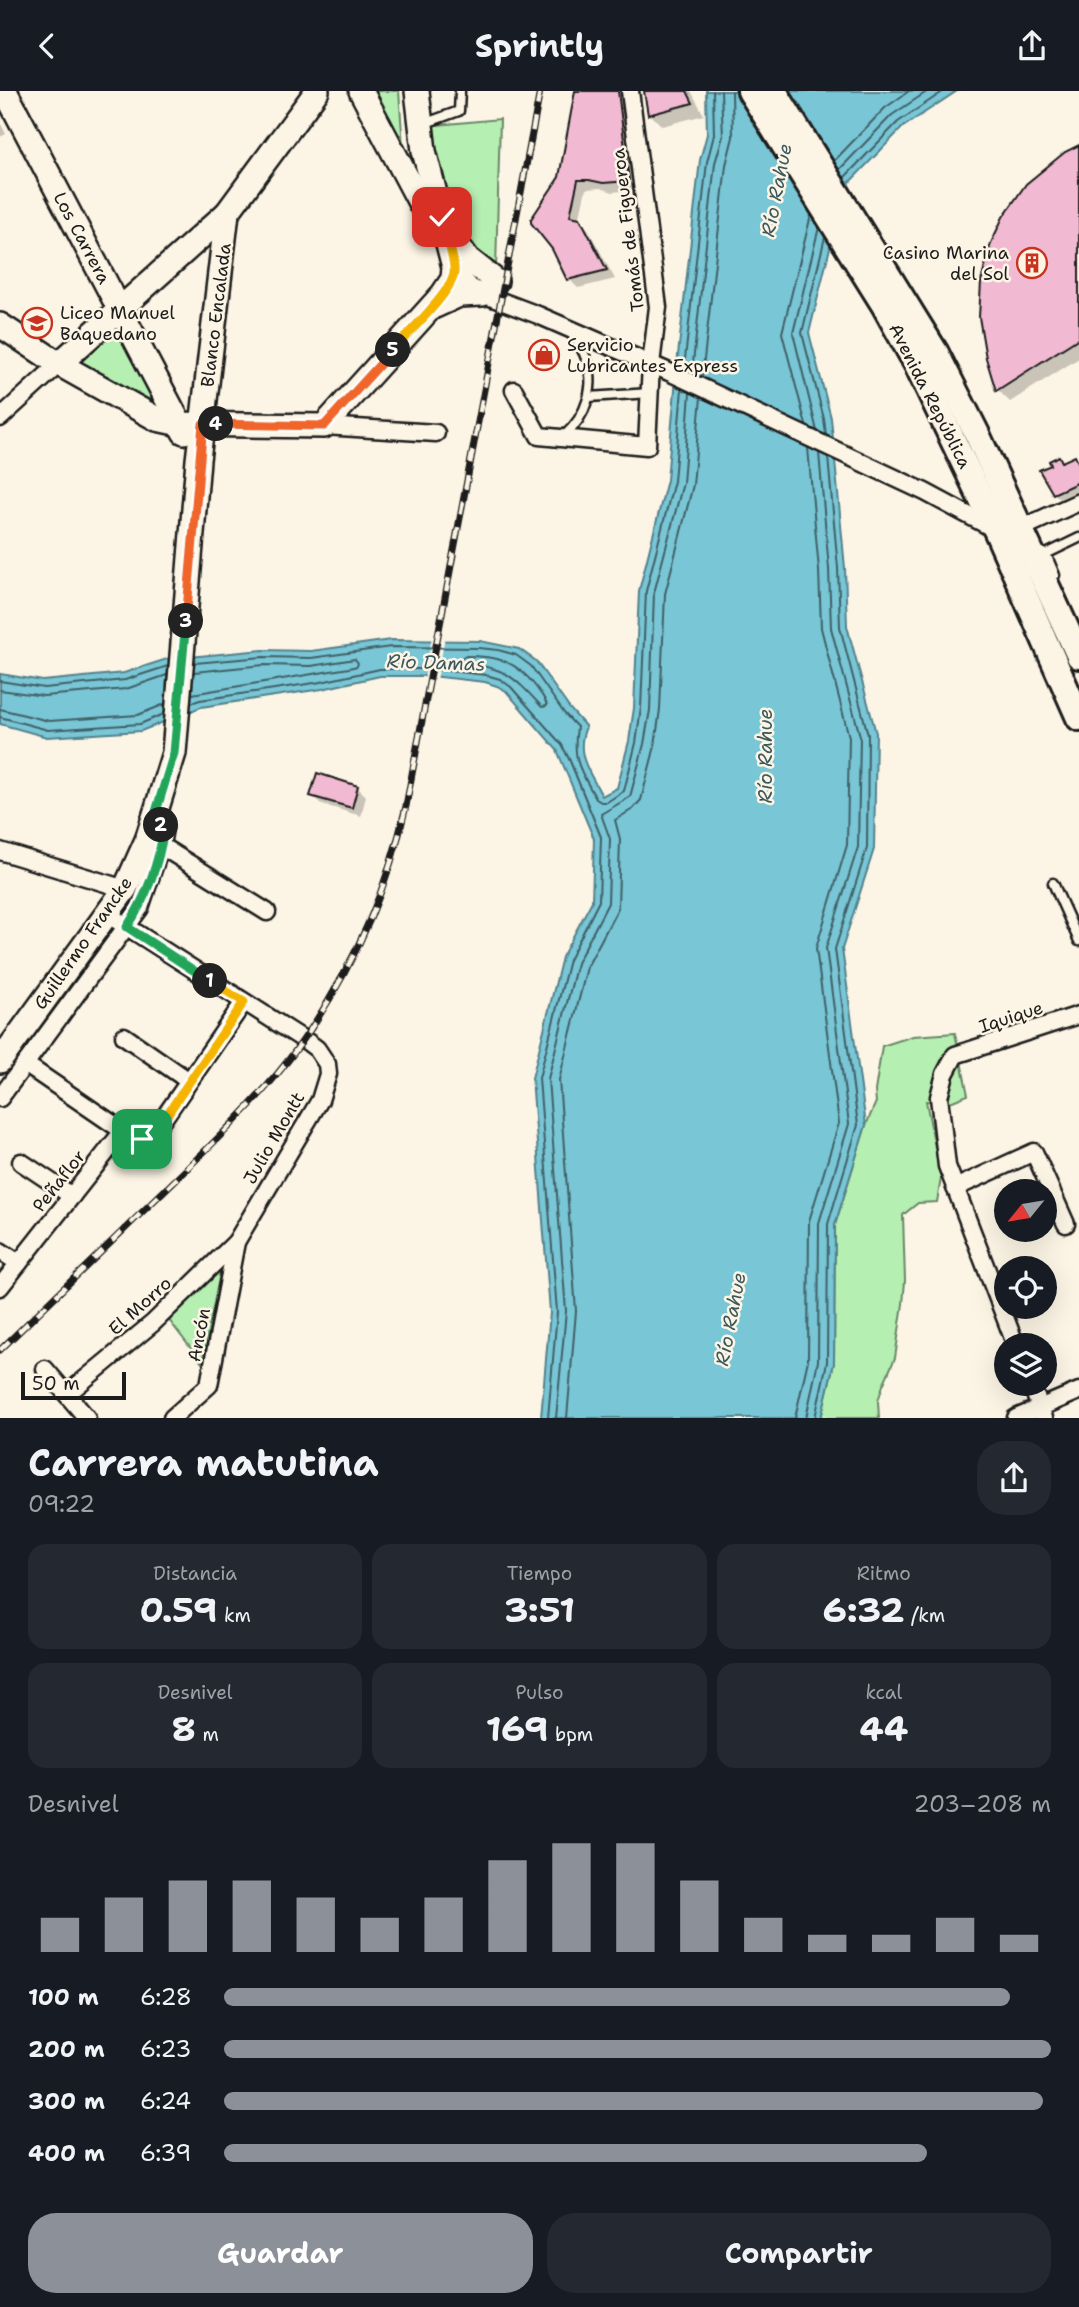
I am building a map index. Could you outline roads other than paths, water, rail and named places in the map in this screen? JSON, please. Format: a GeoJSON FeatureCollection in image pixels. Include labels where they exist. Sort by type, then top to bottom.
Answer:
{"type":"FeatureCollection","features":[{"type":"Feature","properties":{"kind":"main road","name":"Los Carrera"},"geometry":{"type":"LineString","coordinates":[[5,91],[119,308],[192,424]]}},
{"type":"Feature","properties":{"kind":"main road"},"geometry":{"type":"LineString","coordinates":[[59,364],[228,213],[317,91]]}},
{"type":"Feature","properties":{"kind":"main road"},"geometry":{"type":"LineString","coordinates":[[361,91],[387,137],[394,167],[451,277]]}},
{"type":"Feature","properties":{"kind":"main road"},"geometry":{"type":"LineString","coordinates":[[0,325],[59,364],[158,419],[192,424],[324,426],[429,310],[451,277],[420,125],[417,91]]}},
{"type":"Feature","properties":{"kind":"main road","name":"Avenida República"},"geometry":{"type":"LineString","coordinates":[[750,91],[872,267]]}},
{"type":"Feature","properties":{"kind":"main road","name":"Avenida República"},"geometry":{"type":"LineString","coordinates":[[774,91],[872,267],[917,365],[1071,625],[1079,656]]}},
{"type":"Feature","properties":{"kind":"main road"},"geometry":{"type":"LineString","coordinates":[[429,310],[449,298],[489,288],[477,267],[460,249],[447,229],[435,199]]}},
{"type":"Feature","properties":{"kind":"main road","name":"Blanco Encalada"},"geometry":{"type":"LineString","coordinates":[[174,753],[198,460],[192,424],[228,213]]}},
{"type":"Feature","properties":{"kind":"main road","name":"Avenida República"},"geometry":{"type":"LineString","coordinates":[[1022,540],[1079,718]]}},
{"type":"Feature","properties":{"kind":"main road","name":"Guillermo Francke"},"geometry":{"type":"LineString","coordinates":[[0,1061],[125,889],[147,840],[174,753]]}},
{"type":"Feature","properties":{"kind":"street","name":"Tomás de Figueroa"},"geometry":{"type":"LineString","coordinates":[[562,438],[646,446],[658,307],[630,91]]}},
{"type":"Feature","properties":{"kind":"street"},"geometry":{"type":"LineString","coordinates":[[451,277],[474,277],[538,315],[669,372],[1022,540],[1079,502]]}},
{"type":"Feature","properties":{"kind":"street"},"geometry":{"type":"LineString","coordinates":[[0,418],[59,364]]}},
{"type":"Feature","properties":{"kind":"street"},"geometry":{"type":"LineString","coordinates":[[514,390],[539,436],[562,438]]}},
{"type":"Feature","properties":{"kind":"street"},"geometry":{"type":"LineString","coordinates":[[324,426],[436,433]]}},
{"type":"Feature","properties":{"kind":"street"},"geometry":{"type":"LineString","coordinates":[[154,818],[164,828],[162,846],[267,912]]}},
{"type":"Feature","properties":{"kind":"street","name":"Guillermo Francke"},"geometry":{"type":"LineString","coordinates":[[0,1098],[140,908],[162,846]]}},
{"type":"Feature","properties":{"kind":"street"},"geometry":{"type":"LineString","coordinates":[[0,851],[125,889]]}},
{"type":"Feature","properties":{"kind":"street","name":"Julio Montt"},"geometry":{"type":"LineString","coordinates":[[107,914],[317,1049],[327,1064],[328,1074],[320,1100],[236,1242]]}},
{"type":"Feature","properties":{"kind":"street"},"geometry":{"type":"LineString","coordinates":[[25,1064],[123,1131],[142,1139],[155,1132],[244,1002]]}},
{"type":"Feature","properties":{"kind":"street","name":"Iquique"},"geometry":{"type":"LineString","coordinates":[[955,1188],[947,1166],[939,1097],[945,1074],[955,1055],[1079,1015]]}},
{"type":"Feature","properties":{"kind":"street"},"geometry":{"type":"LineString","coordinates":[[124,1036],[189,1081]]}},
{"type":"Feature","properties":{"kind":"street","name":"Peñaflor"},"geometry":{"type":"LineString","coordinates":[[0,1287],[123,1131]]}},
{"type":"Feature","properties":{"kind":"street"},"geometry":{"type":"LineString","coordinates":[[1011,1333],[955,1188],[1034,1151],[1066,1224]]}},
{"type":"Feature","properties":{"kind":"street"},"geometry":{"type":"LineString","coordinates":[[21,1162],[72,1196]]}},
{"type":"Feature","properties":{"kind":"street","name":"El Morro"},"geometry":{"type":"LineString","coordinates":[[67,1394],[153,1322],[236,1242]]}},
{"type":"Feature","properties":{"kind":"street","name":"Ancón"},"geometry":{"type":"LineString","coordinates":[[172,1418],[209,1385],[236,1242]]}},
{"type":"Feature","properties":{"kind":"street"},"geometry":{"type":"LineString","coordinates":[[0,1251],[19,1263]]}},
{"type":"Feature","properties":{"kind":"street"},"geometry":{"type":"LineString","coordinates":[[45,1369],[87,1418]]}},
{"type":"Feature","properties":{"kind":"street"},"geometry":{"type":"LineString","coordinates":[[1016,1418],[1042,1413],[1079,1391]]}},
{"type":"Feature","properties":{"kind":"street"},"geometry":{"type":"LineString","coordinates":[[1036,1396],[1042,1413]]}},
{"type":"Feature","properties":{"kind":"lane"},"geometry":{"type":"LineString","coordinates":[[420,125],[459,111],[460,91]]}},
{"type":"Feature","properties":{"kind":"lane"},"geometry":{"type":"LineString","coordinates":[[562,438],[581,416],[589,397],[591,377],[581,349],[568,328]]}},
{"type":"Feature","properties":{"kind":"lane"},"geometry":{"type":"LineString","coordinates":[[589,397],[650,393]]}},
{"type":"Feature","properties":{"kind":"lane"},"geometry":{"type":"LineString","coordinates":[[1022,540],[1079,538]]}},
{"type":"Feature","properties":{"kind":"lane"},"geometry":{"type":"LineString","coordinates":[[1022,540],[1057,579]]}},
{"type":"Feature","properties":{"kind":"lane"},"geometry":{"type":"LineString","coordinates":[[1053,883],[1079,941]]}},
{"type":"Feature","properties":{"kind":"water"},"geometry":{"type":"Polygon","coordinates":[[[706,91],[957,91],[903,127],[845,187],[809,333],[831,418],[845,568],[847,626],[876,733],[874,849],[842,949],[866,1125],[835,1225],[834,1363],[821,1418],[541,1418],[550,1312],[532,1078],[562,957],[592,901],[594,839],[557,750],[506,691],[485,682],[431,676],[380,676],[322,689],[201,707],[141,731],[47,737],[0,724],[0,674],[43,681],[124,673],[167,659],[263,650],[311,651],[391,640],[480,641],[519,649],[536,661],[586,727],[582,746],[585,763],[602,796],[617,788],[634,708],[639,591],[667,480],[700,160],[707,134],[706,91]]]}},
{"type":"Feature","properties":{"kind":"railway"},"geometry":{"type":"LineString","coordinates":[[0,1350],[221,1135],[271,1082],[319,1016],[366,929],[389,869],[406,806],[540,91]]}},
{"type":"Feature","properties":{"kind":"place","name":"Casino Marina del Sol"},"geometry":{"type":"Point","coordinates":[1032,263]}},
{"type":"Feature","properties":{"kind":"place","name":"Liceo Manuel Baquedano"},"geometry":{"type":"Point","coordinates":[37,323]}},
{"type":"Feature","properties":{"kind":"place","name":"Servicio Lubricantes Express"},"geometry":{"type":"Point","coordinates":[544,355]}},
{"type":"Feature","properties":{"kind":"water label","name":"Río Rahue"},"geometry":{"type":"Point","coordinates":[776,190]}},
{"type":"Feature","properties":{"kind":"water label","name":"Río Damas"},"geometry":{"type":"Point","coordinates":[436,662]}},
{"type":"Feature","properties":{"kind":"water label","name":"Río Rahue"},"geometry":{"type":"Point","coordinates":[765,756]}},
{"type":"Feature","properties":{"kind":"water label","name":"Río Rahue"},"geometry":{"type":"Point","coordinates":[730,1319]}}]}
